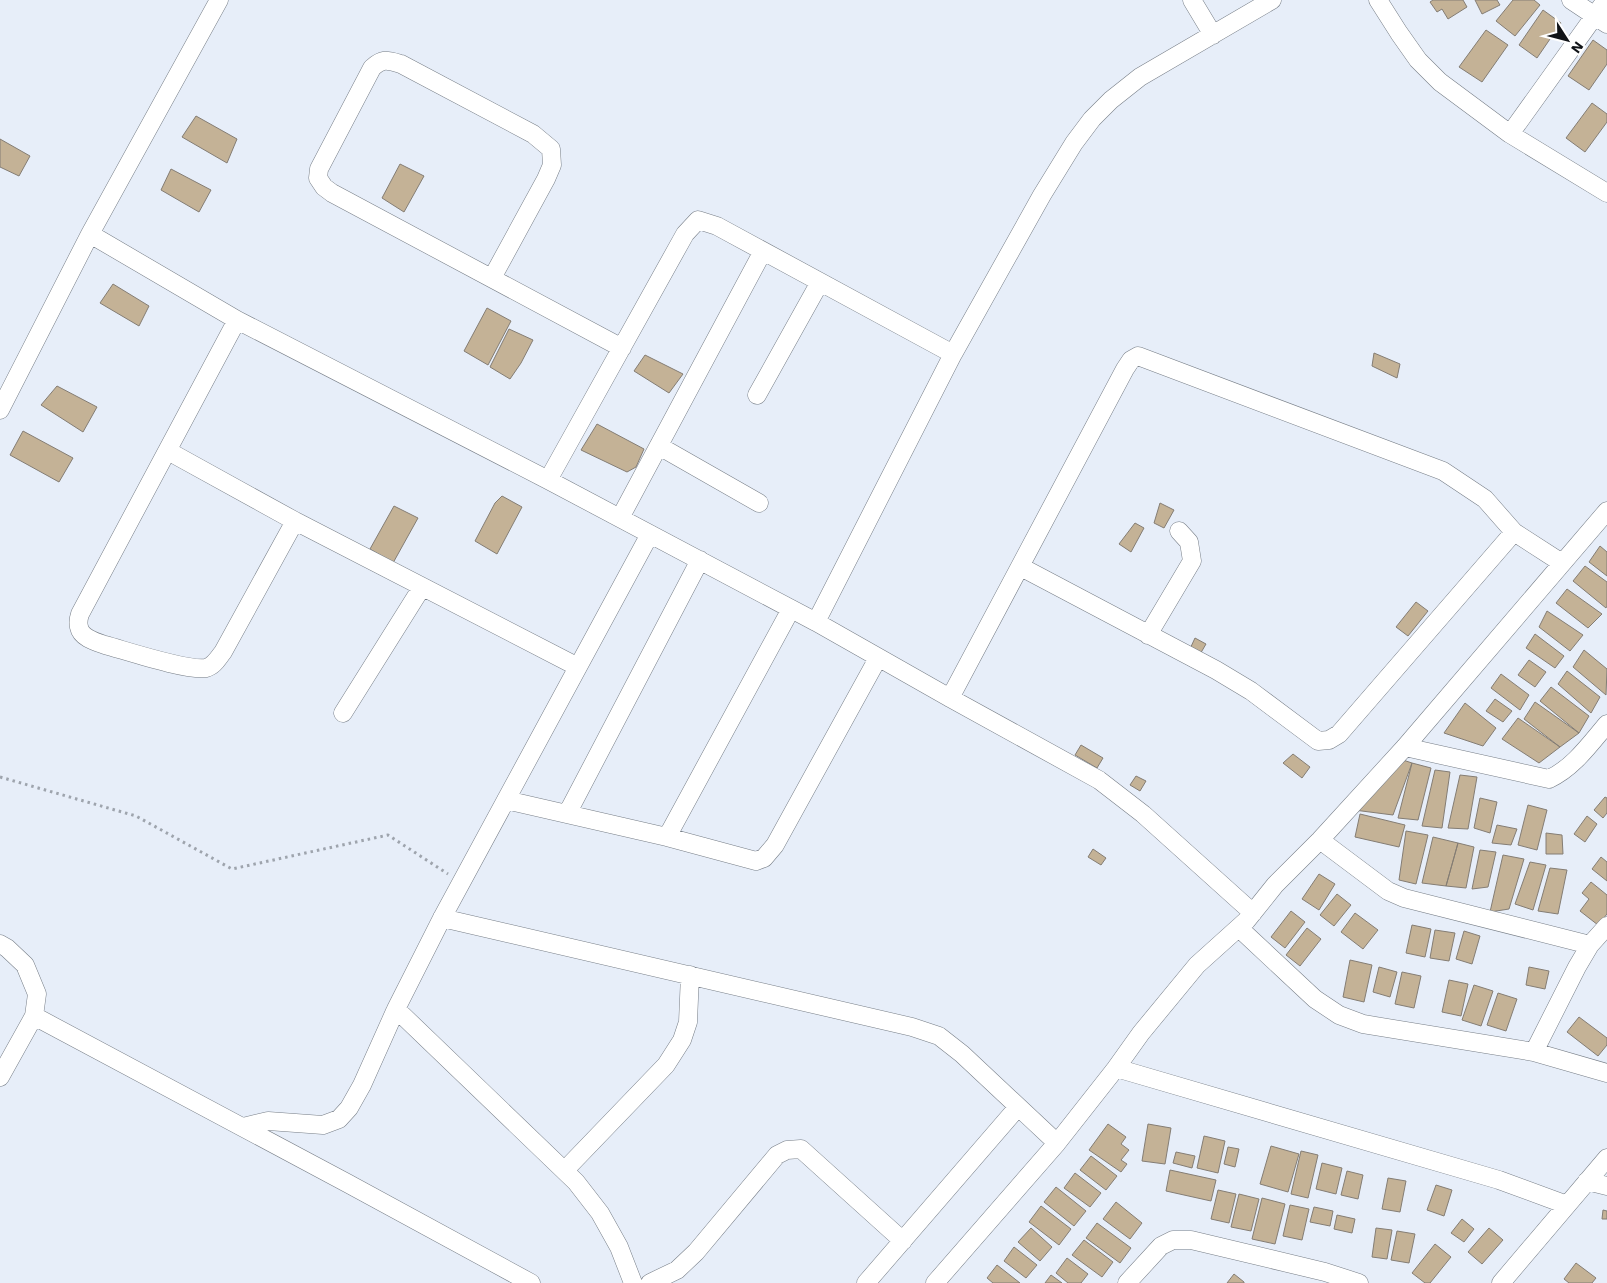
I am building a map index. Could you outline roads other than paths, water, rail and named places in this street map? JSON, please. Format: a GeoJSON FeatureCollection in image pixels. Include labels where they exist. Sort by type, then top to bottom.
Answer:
{"type":"FeatureCollection","features":[{"type":"Feature","properties":{"kind":"street"},"geometry":{"type":"LineString","coordinates":[[0,410],[90,234],[219,0]]}},
{"type":"Feature","properties":{"kind":"street"},"geometry":{"type":"LineString","coordinates":[[1192,0],[1212,35]]}},
{"type":"Feature","properties":{"kind":"street"},"geometry":{"type":"LineString","coordinates":[[816,622],[953,354],[1042,195],[1074,143],[1092,119],[1111,100],[1140,77],[1272,0]]}},
{"type":"Feature","properties":{"kind":"street"},"geometry":{"type":"LineString","coordinates":[[1378,0],[1399,34],[1424,66],[1440,82],[1510,134],[1607,194]]}},
{"type":"Feature","properties":{"kind":"street"},"geometry":{"type":"LineString","coordinates":[[1571,0],[1601,20]]}},
{"type":"Feature","properties":{"kind":"street"},"geometry":{"type":"LineString","coordinates":[[1510,134],[1601,20],[1606,0]]}},
{"type":"Feature","properties":{"kind":"street"},"geometry":{"type":"LineString","coordinates":[[492,278],[546,179],[552,165],[551,149],[533,134],[401,64],[389,60],[380,61],[372,68],[319,169],[318,178],[324,187],[332,193],[622,348]]}},
{"type":"Feature","properties":{"kind":"street"},"geometry":{"type":"LineString","coordinates":[[548,480],[686,234],[698,220],[716,226],[763,250],[953,354]]}},
{"type":"Feature","properties":{"kind":"street"},"geometry":{"type":"LineString","coordinates":[[90,234],[237,320],[700,560],[816,622],[1099,780],[1142,814],[1253,913]]}},
{"type":"Feature","properties":{"kind":"street"},"geometry":{"type":"LineString","coordinates":[[620,518],[763,250]]}},
{"type":"Feature","properties":{"kind":"street"},"geometry":{"type":"LineString","coordinates":[[757,394],[820,282]]}},
{"type":"Feature","properties":{"kind":"street"},"geometry":{"type":"LineString","coordinates":[[237,320],[80,614],[78,627],[83,634],[94,641],[184,666],[207,668],[215,663],[223,652],[296,521]]}},
{"type":"Feature","properties":{"kind":"street"},"geometry":{"type":"LineString","coordinates":[[950,698],[1125,370],[1131,360],[1138,356],[1443,471],[1485,498],[1514,532],[1562,563]]}},
{"type":"Feature","properties":{"kind":"street"},"geometry":{"type":"LineString","coordinates":[[659,446],[759,503]]}},
{"type":"Feature","properties":{"kind":"street"},"geometry":{"type":"LineString","coordinates":[[168,451],[296,521],[578,667]]}},
{"type":"Feature","properties":{"kind":"street"},"geometry":{"type":"LineString","coordinates":[[935,1283],[1057,1143],[1116,1068],[1141,1032],[1197,965],[1239,928],[1274,885],[1320,840],[1405,747],[1607,511]]}},
{"type":"Feature","properties":{"kind":"street"},"geometry":{"type":"LineString","coordinates":[[1148,635],[1192,561],[1189,542],[1179,530]]}},
{"type":"Feature","properties":{"kind":"street"},"geometry":{"type":"LineString","coordinates":[[1021,567],[1216,670],[1251,692],[1318,741],[1330,740],[1339,734],[1514,532]]}},
{"type":"Feature","properties":{"kind":"street"},"geometry":{"type":"LineString","coordinates":[[243,1128],[268,1121],[323,1125],[339,1119],[349,1108],[362,1085],[396,1009],[442,918],[650,534]]}},
{"type":"Feature","properties":{"kind":"street"},"geometry":{"type":"LineString","coordinates":[[567,814],[700,560]]}},
{"type":"Feature","properties":{"kind":"street"},"geometry":{"type":"LineString","coordinates":[[343,713],[422,586]]}},
{"type":"Feature","properties":{"kind":"street"},"geometry":{"type":"LineString","coordinates":[[667,837],[791,609]]}},
{"type":"Feature","properties":{"kind":"street"},"geometry":{"type":"LineString","coordinates":[[506,800],[667,837],[756,861],[764,858],[775,845],[878,658]]}},
{"type":"Feature","properties":{"kind":"street"},"geometry":{"type":"LineString","coordinates":[[1405,747],[1549,779],[1558,775],[1569,766],[1607,724]]}},
{"type":"Feature","properties":{"kind":"street"},"geometry":{"type":"LineString","coordinates":[[1320,840],[1381,887],[1404,898],[1590,945]]}},
{"type":"Feature","properties":{"kind":"street"},"geometry":{"type":"LineString","coordinates":[[442,918],[912,1026],[939,1036],[962,1054],[1057,1143]]}},
{"type":"Feature","properties":{"kind":"street"},"geometry":{"type":"LineString","coordinates":[[1534,1052],[1577,967],[1590,945],[1607,926]]}},
{"type":"Feature","properties":{"kind":"street"},"geometry":{"type":"LineString","coordinates":[[1239,928],[1315,999],[1339,1015],[1363,1024],[1534,1052],[1607,1073]]}},
{"type":"Feature","properties":{"kind":"street"},"geometry":{"type":"LineString","coordinates":[[0,944],[25,964],[37,994],[34,1016],[0,1076]]}},
{"type":"Feature","properties":{"kind":"street"},"geometry":{"type":"LineString","coordinates":[[565,1170],[666,1064],[682,1040],[688,1022],[690,975]]}},
{"type":"Feature","properties":{"kind":"street"},"geometry":{"type":"LineString","coordinates":[[396,1009],[576,1182],[600,1213],[619,1247],[633,1283]]}},
{"type":"Feature","properties":{"kind":"street"},"geometry":{"type":"LineString","coordinates":[[34,1016],[531,1283]]}},
{"type":"Feature","properties":{"kind":"street"},"geometry":{"type":"LineString","coordinates":[[1116,1068],[1499,1180],[1568,1205]]}},
{"type":"Feature","properties":{"kind":"street"},"geometry":{"type":"LineString","coordinates":[[866,1283],[1018,1107]]}},
{"type":"Feature","properties":{"kind":"street"},"geometry":{"type":"LineString","coordinates":[[650,1283],[676,1270],[696,1252],[777,1155],[787,1150],[801,1149],[903,1241]]}},
{"type":"Feature","properties":{"kind":"street"},"geometry":{"type":"LineString","coordinates":[[1501,1283],[1607,1158]]}},
{"type":"Feature","properties":{"kind":"street"},"geometry":{"type":"LineString","coordinates":[[1587,1181],[1607,1186]]}},
{"type":"Feature","properties":{"kind":"street"},"geometry":{"type":"LineString","coordinates":[[1127,1283],[1161,1246],[1173,1240],[1190,1240],[1320,1277],[1359,1283]]}}]}
